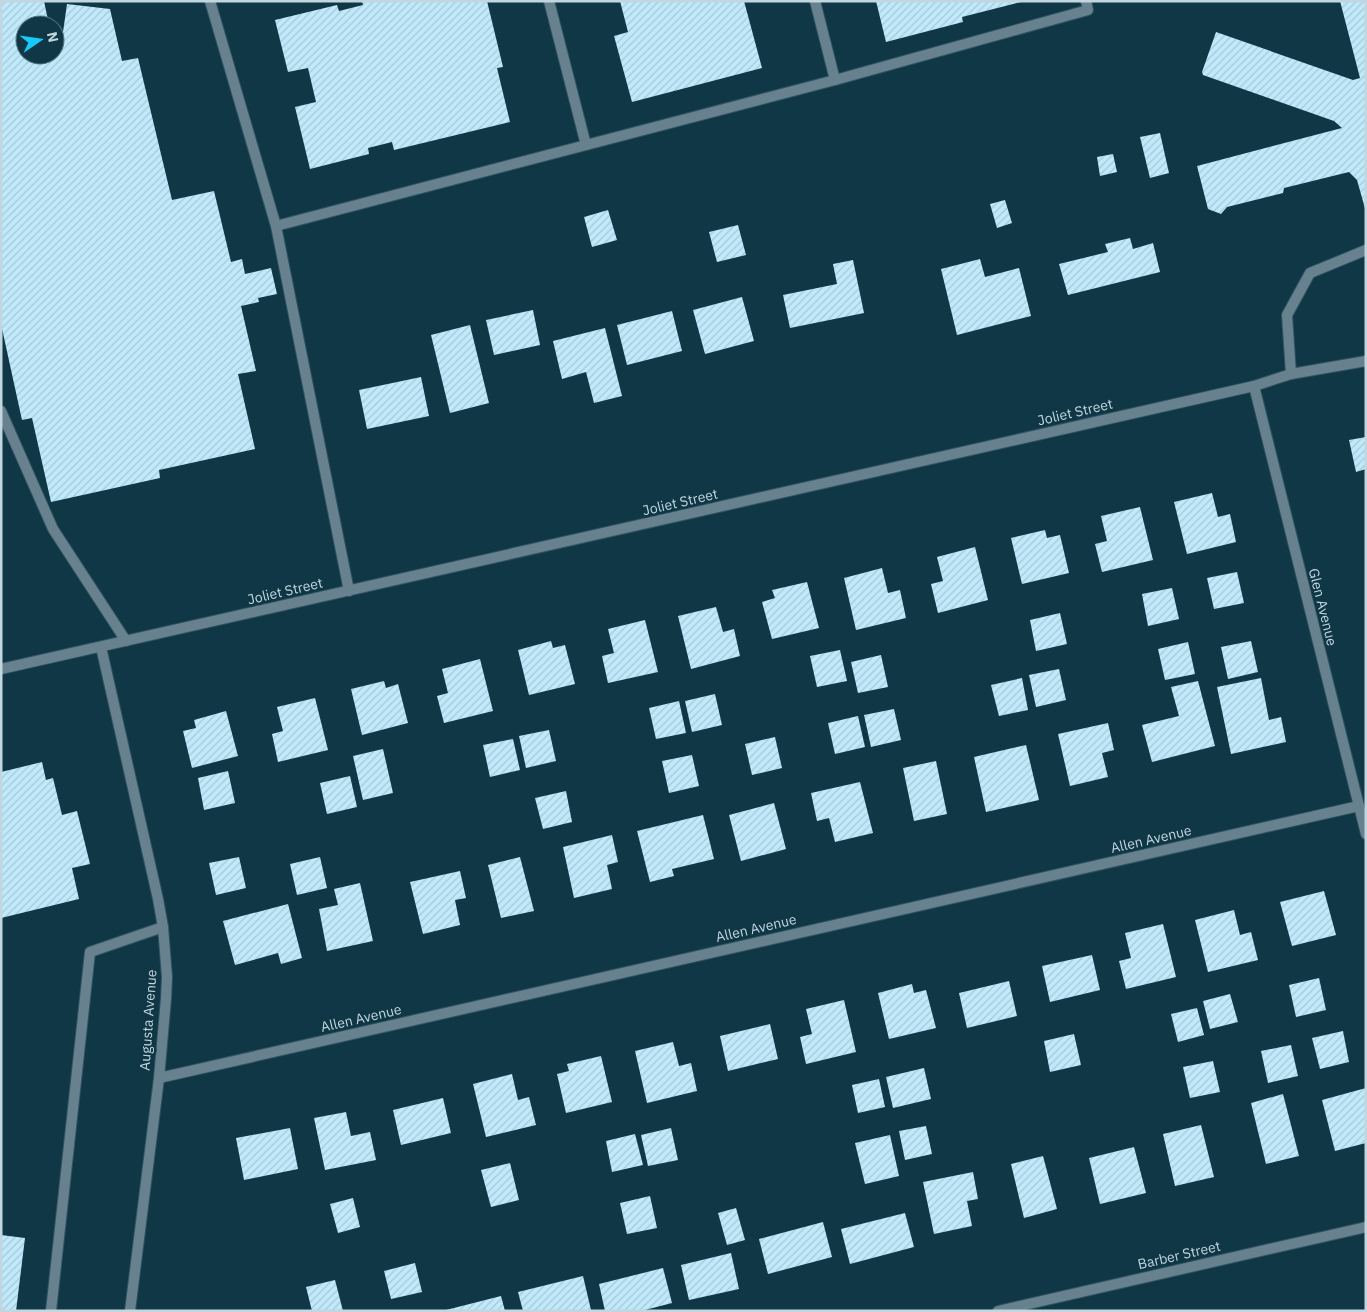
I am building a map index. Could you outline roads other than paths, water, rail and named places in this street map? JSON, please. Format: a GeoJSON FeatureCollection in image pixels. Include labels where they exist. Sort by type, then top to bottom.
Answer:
{"type":"FeatureCollection","features":[{"type":"Feature","properties":{"kind":"street"},"geometry":{"type":"LineString","coordinates":[[210,1],[276,226],[350,591]]}},
{"type":"Feature","properties":{"kind":"street"},"geometry":{"type":"LineString","coordinates":[[549,1],[586,145]]}},
{"type":"Feature","properties":{"kind":"street"},"geometry":{"type":"LineString","coordinates":[[815,1],[835,80]]}},
{"type":"Feature","properties":{"kind":"street"},"geometry":{"type":"LineString","coordinates":[[276,226],[835,80],[1088,10],[1086,1]]}},
{"type":"Feature","properties":{"kind":"street"},"geometry":{"type":"LineString","coordinates":[[1291,374],[1287,315],[1310,273],[1366,250]]}},
{"type":"Feature","properties":{"kind":"street","name":"Joliet Street"},"geometry":{"type":"LineString","coordinates":[[1,670],[1254,386],[1291,374],[1366,361]]}},
{"type":"Feature","properties":{"kind":"street","name":"Glen Avenue"},"geometry":{"type":"LineString","coordinates":[[1254,386],[1366,834]]}},
{"type":"Feature","properties":{"kind":"street"},"geometry":{"type":"LineString","coordinates":[[1,412],[53,529],[126,641]]}},
{"type":"Feature","properties":{"kind":"street","name":"Augusta Avenue"},"geometry":{"type":"LineString","coordinates":[[101,647],[156,889],[163,927],[167,977],[159,1078],[130,1311]]}},
{"type":"Feature","properties":{"kind":"street","name":"Allen Avenue"},"geometry":{"type":"LineString","coordinates":[[159,1078],[1358,806]]}},
{"type":"Feature","properties":{"kind":"street"},"geometry":{"type":"LineString","coordinates":[[51,1311],[90,952],[163,927]]}},
{"type":"Feature","properties":{"kind":"street","name":"Barber Street"},"geometry":{"type":"LineString","coordinates":[[998,1311],[1366,1227]]}}]}
